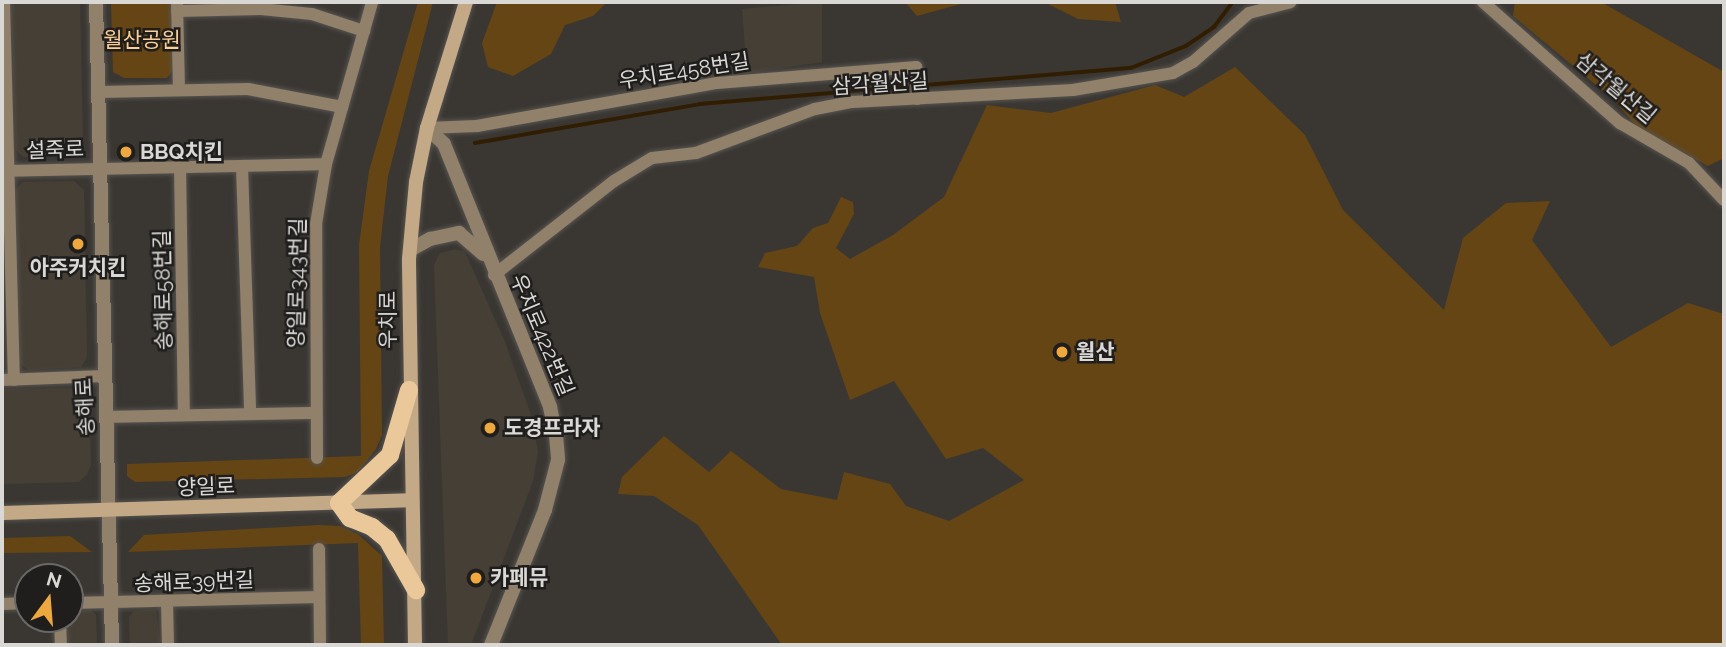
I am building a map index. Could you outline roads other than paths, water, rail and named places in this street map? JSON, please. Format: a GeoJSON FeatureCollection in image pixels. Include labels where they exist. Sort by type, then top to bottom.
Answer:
{"type":"FeatureCollection","features":[{"type":"Feature","properties":{"kind":"main road","name":"우치로"},"geometry":{"type":"LineString","coordinates":[[415,645],[416,590],[409,390],[410,250],[427,128],[466,2]]}},
{"type":"Feature","properties":{"kind":"main road"},"geometry":{"type":"LineString","coordinates":[[409,390],[390,456],[339,503],[350,518],[372,527],[387,540],[416,590]]}},
{"type":"Feature","properties":{"kind":"main road","name":"양일로"},"geometry":{"type":"LineString","coordinates":[[2,513],[411,500]]}},
{"type":"Feature","properties":{"kind":"street","name":"설죽로"},"geometry":{"type":"LineString","coordinates":[[4,2],[8,380],[104,376]]}},
{"type":"Feature","properties":{"kind":"street","name":"송해로"},"geometry":{"type":"LineString","coordinates":[[96,2],[112,645]]}},
{"type":"Feature","properties":{"kind":"street","name":"양일로343번길"},"geometry":{"type":"LineString","coordinates":[[317,458],[313,266],[326,164],[372,2]]}},
{"type":"Feature","properties":{"kind":"street","name":"삼각월산길"},"geometry":{"type":"LineString","coordinates":[[492,270],[614,181],[652,158],[727,144],[815,109],[917,99],[1073,90],[1173,73],[1193,62],[1249,13],[1291,2]]}},
{"type":"Feature","properties":{"kind":"street","name":"삼각월산길"},"geometry":{"type":"LineString","coordinates":[[1483,2],[1620,123],[1689,163],[1724,200]]}},
{"type":"Feature","properties":{"kind":"street"},"geometry":{"type":"LineString","coordinates":[[179,90],[177,6],[312,14],[364,31]]}},
{"type":"Feature","properties":{"kind":"street","name":"우치로458번길"},"geometry":{"type":"LineString","coordinates":[[427,128],[477,126],[717,83],[916,67],[917,99]]}},
{"type":"Feature","properties":{"kind":"street"},"geometry":{"type":"LineString","coordinates":[[99,92],[275,91],[342,107]]}},
{"type":"Feature","properties":{"kind":"street","name":"우치로422번길"},"geometry":{"type":"LineString","coordinates":[[427,128],[443,144],[550,407],[558,460],[545,510],[491,645]]}},
{"type":"Feature","properties":{"kind":"street"},"geometry":{"type":"LineString","coordinates":[[101,168],[326,164]]}},
{"type":"Feature","properties":{"kind":"street","name":"송해로58번길"},"geometry":{"type":"LineString","coordinates":[[180,166],[184,413]]}},
{"type":"Feature","properties":{"kind":"street"},"geometry":{"type":"LineString","coordinates":[[243,166],[250,411]]}},
{"type":"Feature","properties":{"kind":"street","name":"설죽로"},"geometry":{"type":"LineString","coordinates":[[6,171],[101,168]]}},
{"type":"Feature","properties":{"kind":"street"},"geometry":{"type":"LineString","coordinates":[[410,250],[429,239],[458,233],[474,243],[492,270]]}},
{"type":"Feature","properties":{"kind":"street"},"geometry":{"type":"LineString","coordinates":[[107,416],[250,411],[316,413]]}},
{"type":"Feature","properties":{"kind":"street"},"geometry":{"type":"LineString","coordinates":[[319,549],[320,645]]}},
{"type":"Feature","properties":{"kind":"street","name":"송해로39번길"},"geometry":{"type":"LineString","coordinates":[[84,603],[319,597]]}},
{"type":"Feature","properties":{"kind":"street"},"geometry":{"type":"LineString","coordinates":[[167,602],[167,645]]}},
{"type":"Feature","properties":{"kind":"waterway"},"geometry":{"type":"LineString","coordinates":[[475,143],[700,104],[1131,68],[1186,46],[1214,27],[1233,2]]}},
{"type":"Feature","properties":{"kind":"place","name":"BBQ치킨"},"geometry":{"type":"Point","coordinates":[126,152]}},
{"type":"Feature","properties":{"kind":"place","name":"아주커치킨"},"geometry":{"type":"Point","coordinates":[78,244]}},
{"type":"Feature","properties":{"kind":"place","name":"월산"},"geometry":{"type":"Point","coordinates":[1062,352]}},
{"type":"Feature","properties":{"kind":"place","name":"도경프라자"},"geometry":{"type":"Point","coordinates":[490,428]}},
{"type":"Feature","properties":{"kind":"place","name":"카페뮤"},"geometry":{"type":"Point","coordinates":[476,578]}},
{"type":"Feature","properties":{"kind":"park label","name":"월산공원"},"geometry":{"type":"Point","coordinates":[142,40]}}]}
